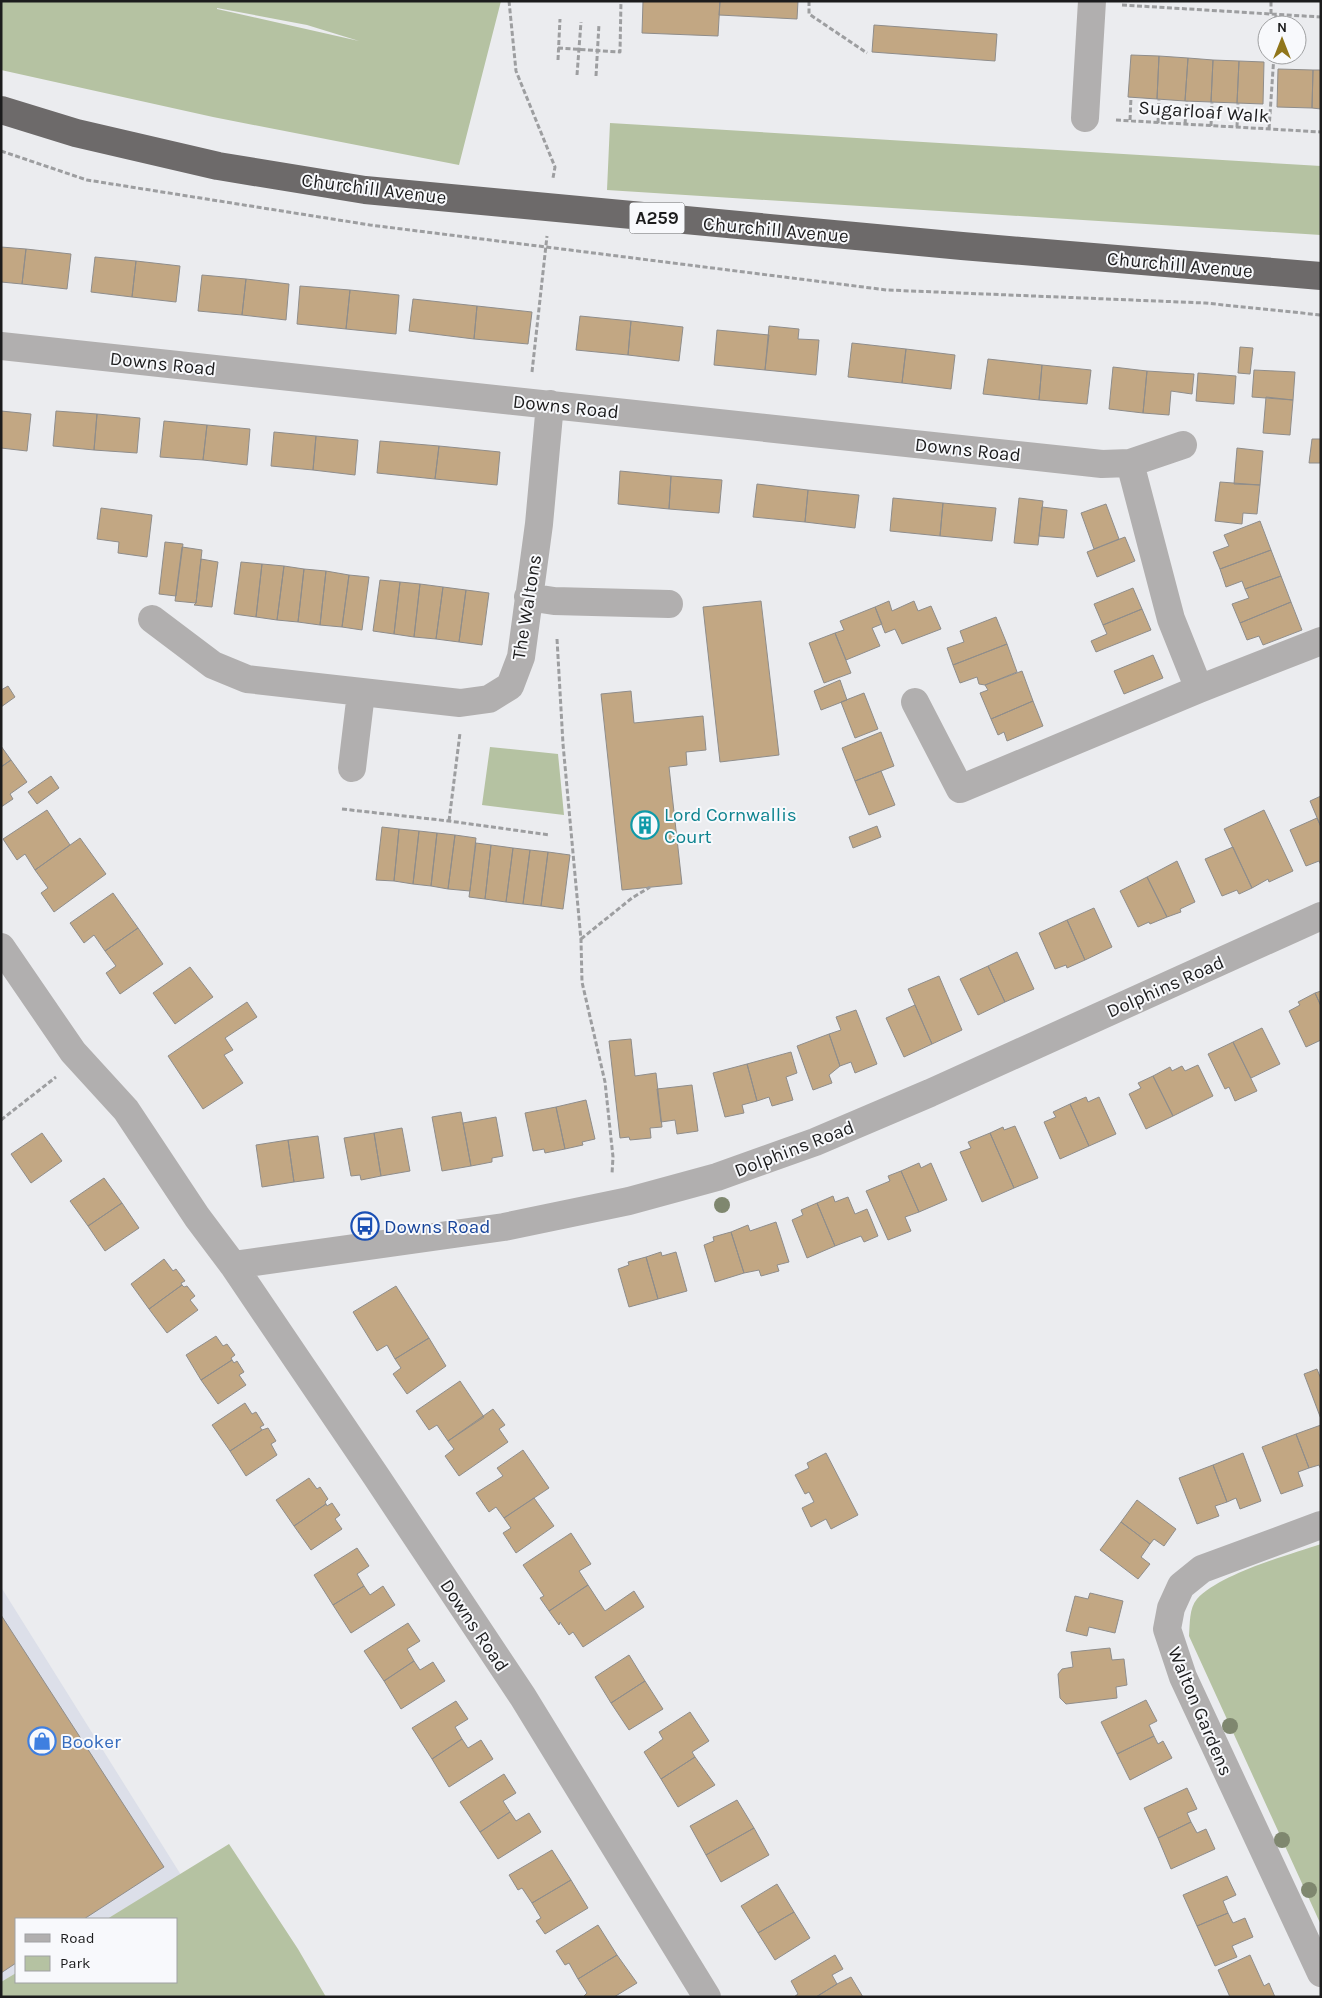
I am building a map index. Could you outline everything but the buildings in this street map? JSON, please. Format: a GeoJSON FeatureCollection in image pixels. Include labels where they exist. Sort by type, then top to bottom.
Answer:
{"type":"FeatureCollection","features":[{"type":"Feature","properties":{"kind":"highway","name":"Churchill Avenue"},"geometry":{"type":"LineString","coordinates":[[1,110],[76,133],[218,166],[366,190],[962,246],[1321,276]]}},
{"type":"Feature","properties":{"kind":"street"},"geometry":{"type":"LineString","coordinates":[[1086,118],[1092,2]]}},
{"type":"Feature","properties":{"kind":"street","name":"Downs Road"},"geometry":{"type":"LineString","coordinates":[[1,346],[1102,464],[1130,463],[1184,445]]}},
{"type":"Feature","properties":{"kind":"street","name":"The Waltons"},"geometry":{"type":"LineString","coordinates":[[152,619],[213,665],[247,679],[460,703],[489,699],[510,686],[541,599],[539,524],[550,404]]}},
{"type":"Feature","properties":{"kind":"street"},"geometry":{"type":"LineString","coordinates":[[1130,463],[1172,619],[1199,689]]}},
{"type":"Feature","properties":{"kind":"street"},"geometry":{"type":"LineString","coordinates":[[541,599],[669,604]]}},
{"type":"Feature","properties":{"kind":"street"},"geometry":{"type":"LineString","coordinates":[[915,702],[960,789],[1199,689],[1321,641]]}},
{"type":"Feature","properties":{"kind":"street"},"geometry":{"type":"LineString","coordinates":[[352,768],[361,693]]}},
{"type":"Feature","properties":{"kind":"street","name":"Dolphins Road"},"geometry":{"type":"LineString","coordinates":[[233,1265],[504,1227],[620,1203],[717,1177],[815,1142],[930,1093],[1321,916]]}},
{"type":"Feature","properties":{"kind":"street","name":"Downs Road"},"geometry":{"type":"LineString","coordinates":[[1,946],[73,1052],[126,1110],[197,1217],[233,1265],[376,1476],[523,1697],[707,1997]]}},
{"type":"Feature","properties":{"kind":"street","name":"Walton Gardens"},"geometry":{"type":"LineString","coordinates":[[1321,1525],[1202,1569],[1181,1586],[1171,1608],[1167,1629],[1183,1677],[1321,1973]]}},
{"type":"Feature","properties":{"kind":"path"},"geometry":{"type":"LineString","coordinates":[[509,1],[516,71],[555,167],[532,377]]}},
{"type":"Feature","properties":{"kind":"path"},"geometry":{"type":"LineString","coordinates":[[558,48],[620,52],[621,1]]}},
{"type":"Feature","properties":{"kind":"path"},"geometry":{"type":"LineString","coordinates":[[809,1],[809,14],[867,53]]}},
{"type":"Feature","properties":{"kind":"path"},"geometry":{"type":"LineString","coordinates":[[1271,1],[1271,14]]}},
{"type":"Feature","properties":{"kind":"path"},"geometry":{"type":"LineString","coordinates":[[1092,2],[1276,15]]}},
{"type":"Feature","properties":{"kind":"path"},"geometry":{"type":"LineString","coordinates":[[1307,16],[1321,17]]}},
{"type":"Feature","properties":{"kind":"path"},"geometry":{"type":"LineString","coordinates":[[558,60],[560,19]]}},
{"type":"Feature","properties":{"kind":"path"},"geometry":{"type":"LineString","coordinates":[[577,75],[581,22]]}},
{"type":"Feature","properties":{"kind":"path"},"geometry":{"type":"LineString","coordinates":[[596,76],[600,24]]}},
{"type":"Feature","properties":{"kind":"path"},"geometry":{"type":"LineString","coordinates":[[1269,129],[1273,65]]}},
{"type":"Feature","properties":{"kind":"path"},"geometry":{"type":"LineString","coordinates":[[1130,120],[1131,97]]}},
{"type":"Feature","properties":{"kind":"path"},"geometry":{"type":"LineString","coordinates":[[1158,123],[1159,99]]}},
{"type":"Feature","properties":{"kind":"path"},"geometry":{"type":"LineString","coordinates":[[1185,124],[1187,101]]}},
{"type":"Feature","properties":{"kind":"path"},"geometry":{"type":"LineString","coordinates":[[1211,126],[1212,102]]}},
{"type":"Feature","properties":{"kind":"path"},"geometry":{"type":"LineString","coordinates":[[1237,128],[1238,103]]}},
{"type":"Feature","properties":{"kind":"path","name":"Sugarloaf Walk"},"geometry":{"type":"LineString","coordinates":[[1086,118],[1321,132]]}},
{"type":"Feature","properties":{"kind":"path"},"geometry":{"type":"LineString","coordinates":[[1,151],[87,180],[370,225],[887,290],[1205,303],[1321,315]]}},
{"type":"Feature","properties":{"kind":"path"},"geometry":{"type":"LineString","coordinates":[[541,599],[564,744],[581,940],[582,982],[605,1082],[613,1157],[612,1175]]}},
{"type":"Feature","properties":{"kind":"path"},"geometry":{"type":"LineString","coordinates":[[449,820],[461,729]]}},
{"type":"Feature","properties":{"kind":"path"},"geometry":{"type":"LineString","coordinates":[[342,809],[449,820],[550,835]]}},
{"type":"Feature","properties":{"kind":"path"},"geometry":{"type":"LineString","coordinates":[[581,940],[632,898],[650,887]]}},
{"type":"Feature","properties":{"kind":"path"},"geometry":{"type":"LineString","coordinates":[[1,1120],[59,1076]]}},
{"type":"Feature","properties":{"kind":"shaded area","name":"Booker"},"geometry":{"type":"Polygon","coordinates":[[[1,1587],[181,1875],[109,1918],[15,1918],[15,1974],[1,1982],[1,1587]]]}},
{"type":"Feature","properties":{"kind":"green space"},"geometry":{"type":"Polygon","coordinates":[[[1,1],[501,1],[459,165],[213,117],[1,70],[1,1]],[[217,8],[359,41],[307,25],[217,8]]]}},
{"type":"Feature","properties":{"kind":"green space"},"geometry":{"type":"Polygon","coordinates":[[[610,123],[1321,166],[1321,235],[607,190],[610,123]]]}},
{"type":"Feature","properties":{"kind":"green space"},"geometry":{"type":"Polygon","coordinates":[[[490,747],[558,754],[564,815],[482,805],[490,747]]]}},
{"type":"Feature","properties":{"kind":"green space"},"geometry":{"type":"Polygon","coordinates":[[[1321,1544],[1321,1925],[1189,1636],[1190,1616],[1194,1603],[1208,1590],[1221,1581],[1255,1566],[1321,1544]]]}},
{"type":"Feature","properties":{"kind":"green space"},"geometry":{"type":"Polygon","coordinates":[[[229,1844],[298,1949],[326,1997],[1,1997],[1,1982],[15,1974],[15,1983],[178,1983],[178,1918],[109,1918],[229,1844]]]}},
{"type":"Feature","properties":{"kind":"place","name":"Lord Cornwallis Court"},"geometry":{"type":"Point","coordinates":[645,825]}},
{"type":"Feature","properties":{"kind":"place","name":"Downs Road"},"geometry":{"type":"Point","coordinates":[365,1226]}},
{"type":"Feature","properties":{"kind":"place","name":"Booker"},"geometry":{"type":"Point","coordinates":[42,1741]}}]}
